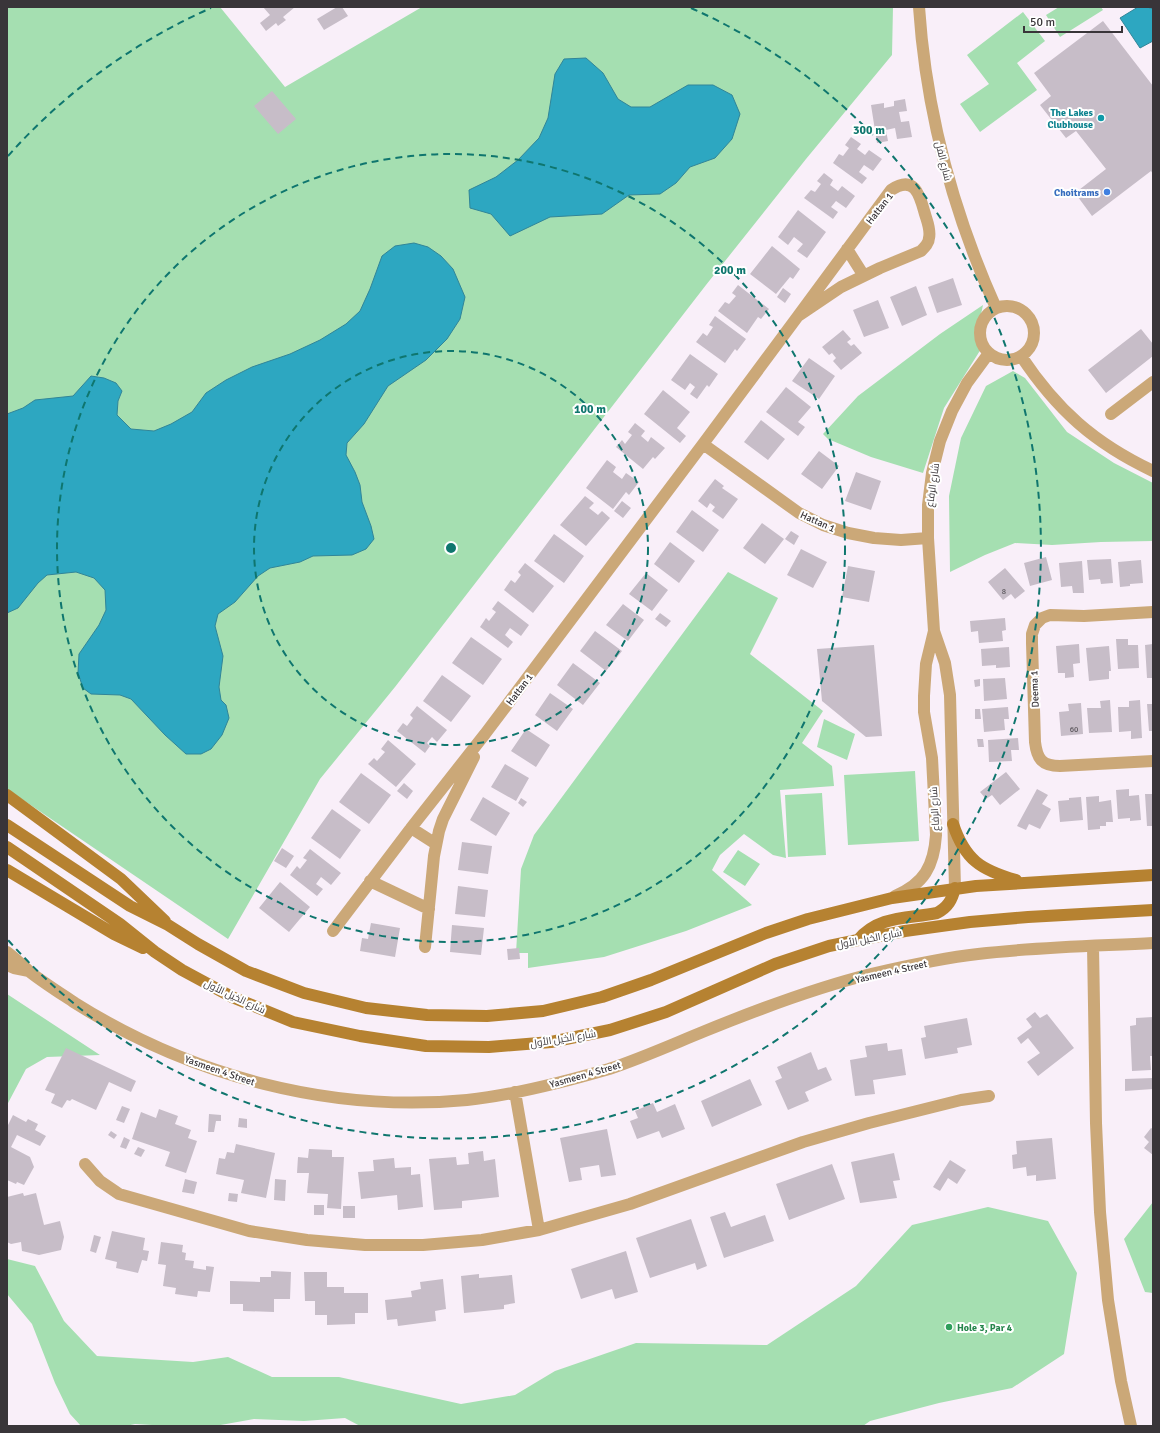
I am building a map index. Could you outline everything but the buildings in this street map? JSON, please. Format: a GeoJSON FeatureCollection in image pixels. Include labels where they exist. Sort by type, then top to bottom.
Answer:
{"type":"FeatureCollection","features":[{"type":"Feature","properties":{"kind":"main road"},"geometry":{"type":"LineString","coordinates":[[7,795],[121,879],[168,925]]}},
{"type":"Feature","properties":{"kind":"main road"},"geometry":{"type":"LineString","coordinates":[[953,824],[963,848],[980,866],[990,872],[1026,882]]}},
{"type":"Feature","properties":{"kind":"main road"},"geometry":{"type":"LineString","coordinates":[[7,825],[130,906],[168,925],[246,971],[304,993],[366,1008],[427,1015],[487,1016],[543,1011],[602,997],[651,980],[766,933],[808,919],[892,898],[955,888],[1026,882],[1153,875]]}},
{"type":"Feature","properties":{"kind":"main road","name":"شارع الخيل الأول"},"geometry":{"type":"LineString","coordinates":[[7,847],[120,924],[154,952],[182,970],[232,997],[293,1022],[360,1036],[426,1046],[489,1047],[551,1042],[610,1030],[666,1012],[775,964],[829,946],[905,931],[970,922],[1028,917],[1153,910]]}},
{"type":"Feature","properties":{"kind":"main road"},"geometry":{"type":"LineString","coordinates":[[7,870],[114,934],[134,945],[154,952]]}},
{"type":"Feature","properties":{"kind":"main road"},"geometry":{"type":"LineString","coordinates":[[858,940],[864,932],[881,923],[937,913],[950,903],[955,888]]}},
{"type":"Feature","properties":{"kind":"street","name":"شارع الفل"},"geometry":{"type":"LineString","coordinates":[[919,7],[928,84],[943,158],[962,224],[996,308]]}},
{"type":"Feature","properties":{"kind":"street","name":"Hattan 1"},"geometry":{"type":"LineString","coordinates":[[333,931],[485,734],[892,190],[903,185],[916,189],[920,194],[930,231],[927,246],[922,251],[841,287],[798,316]]}},
{"type":"Feature","properties":{"kind":"street"},"geometry":{"type":"LineString","coordinates":[[847,249],[864,276]]}},
{"type":"Feature","properties":{"kind":"street"},"geometry":{"type":"LineString","coordinates":[[1014,306],[1022,310],[1033,324],[1033,342],[1028,350],[1013,360],[996,358],[983,346],[980,338],[980,328],[983,320],[996,308],[1014,306]]}},
{"type":"Feature","properties":{"kind":"street","name":"شارع الرفاع"},"geometry":{"type":"LineString","coordinates":[[955,888],[950,695],[945,663],[934,631],[928,538],[928,505],[932,473],[940,442],[952,411],[967,383],[989,353]]}},
{"type":"Feature","properties":{"kind":"street"},"geometry":{"type":"LineString","coordinates":[[1021,356],[1046,391],[1068,415],[1092,436],[1127,459],[1153,471]]}},
{"type":"Feature","properties":{"kind":"street"},"geometry":{"type":"LineString","coordinates":[[1111,414],[1153,382]]}},
{"type":"Feature","properties":{"kind":"street","name":"Hattan 1"},"geometry":{"type":"LineString","coordinates":[[703,444],[799,513],[823,525],[848,533],[874,538],[901,540],[928,538]]}},
{"type":"Feature","properties":{"kind":"street","name":"Deema 1"},"geometry":{"type":"LineString","coordinates":[[1153,612],[1084,616],[1050,615],[1042,618],[1035,625],[1032,634],[1036,752],[1042,761],[1050,766],[1153,761]]}},
{"type":"Feature","properties":{"kind":"street","name":"شارع الرفاع"},"geometry":{"type":"LineString","coordinates":[[892,898],[914,886],[923,877],[930,866],[935,846],[936,835],[932,758],[924,712],[926,664],[934,631]]}},
{"type":"Feature","properties":{"kind":"street"},"geometry":{"type":"LineString","coordinates":[[425,946],[436,844],[443,819],[485,734]]}},
{"type":"Feature","properties":{"kind":"street"},"geometry":{"type":"LineString","coordinates":[[411,828],[436,844]]}},
{"type":"Feature","properties":{"kind":"street"},"geometry":{"type":"LineString","coordinates":[[370,882],[429,908]]}},
{"type":"Feature","properties":{"kind":"street","name":"Yasmeen 4 Street"},"geometry":{"type":"LineString","coordinates":[[29,971],[75,1003],[124,1031],[175,1055],[246,1080],[318,1096],[393,1103],[468,1100],[565,1081],[611,1068],[657,1052],[764,1008],[816,990],[869,975],[923,963],[977,954],[1153,943]]}},
{"type":"Feature","properties":{"kind":"street"},"geometry":{"type":"LineString","coordinates":[[1093,946],[1096,1123],[1100,1212],[1108,1300],[1130,1426]]}},
{"type":"Feature","properties":{"kind":"street"},"geometry":{"type":"LineString","coordinates":[[7,952],[29,971]]}},
{"type":"Feature","properties":{"kind":"street"},"geometry":{"type":"LineString","coordinates":[[7,965],[29,971]]}},
{"type":"Feature","properties":{"kind":"street"},"geometry":{"type":"LineString","coordinates":[[515,1092],[539,1230]]}},
{"type":"Feature","properties":{"kind":"street"},"geometry":{"type":"LineString","coordinates":[[85,1164],[100,1181],[120,1194],[249,1230],[307,1240],[365,1245],[423,1245],[482,1240],[539,1230],[630,1204],[803,1142],[869,1123],[961,1100],[989,1096]]}},
{"type":"Feature","properties":{"kind":"green space"},"geometry":{"type":"Polygon","coordinates":[[[7,7],[220,7],[285,87],[422,7],[893,7],[892,55],[806,159],[706,285],[395,687],[320,779],[228,939],[7,789],[7,7]]]}},
{"type":"Feature","properties":{"kind":"green space"},"geometry":{"type":"Polygon","coordinates":[[[1059,7],[1101,7],[1103,10],[1060,37],[1046,15],[1059,7]]]}},
{"type":"Feature","properties":{"kind":"green space"},"geometry":{"type":"Polygon","coordinates":[[[1023,12],[1045,41],[1017,63],[1037,90],[980,132],[960,104],[989,84],[967,55],[1023,12]]]}},
{"type":"Feature","properties":{"kind":"green space"},"geometry":{"type":"Polygon","coordinates":[[[983,305],[977,333],[981,349],[944,408],[923,473],[871,457],[828,439],[823,434],[858,396],[940,334],[983,305]]]}},
{"type":"Feature","properties":{"kind":"green space"},"geometry":{"type":"Polygon","coordinates":[[[1013,371],[1025,378],[1067,432],[1114,463],[1153,483],[1153,541],[1052,545],[1015,543],[985,555],[950,572],[949,496],[961,438],[986,386],[1013,371]]]}},
{"type":"Feature","properties":{"kind":"green space"},"geometry":{"type":"Polygon","coordinates":[[[728,572],[778,598],[750,654],[823,711],[802,743],[832,766],[834,786],[780,790],[786,858],[773,855],[744,834],[720,855],[712,870],[752,905],[686,931],[604,957],[528,968],[528,953],[516,953],[521,869],[534,835],[728,572]]]}},
{"type":"Feature","properties":{"kind":"green space"},"geometry":{"type":"Polygon","coordinates":[[[824,719],[855,734],[847,760],[817,747],[824,719]]]}},
{"type":"Feature","properties":{"kind":"green space"},"geometry":{"type":"Polygon","coordinates":[[[915,771],[919,841],[848,845],[844,775],[915,771]]]}},
{"type":"Feature","properties":{"kind":"green space"},"geometry":{"type":"Polygon","coordinates":[[[822,793],[826,855],[788,857],[785,795],[822,793]]]}},
{"type":"Feature","properties":{"kind":"green space"},"geometry":{"type":"Polygon","coordinates":[[[738,850],[760,864],[745,886],[723,872],[738,850]]]}},
{"type":"Feature","properties":{"kind":"green space"},"geometry":{"type":"Polygon","coordinates":[[[7,994],[100,1055],[47,1057],[26,1069],[7,1105],[7,994]]]}},
{"type":"Feature","properties":{"kind":"green space"},"geometry":{"type":"Polygon","coordinates":[[[1153,1202],[1153,1293],[1145,1292],[1124,1239],[1153,1202]]]}},
{"type":"Feature","properties":{"kind":"green space"},"geometry":{"type":"Polygon","coordinates":[[[988,1207],[1048,1221],[1077,1273],[1064,1354],[1012,1388],[939,1403],[870,1421],[863,1426],[360,1426],[345,1418],[304,1421],[254,1419],[215,1426],[135,1424],[126,1426],[81,1426],[70,1414],[55,1383],[32,1324],[7,1294],[7,1259],[35,1266],[64,1321],[97,1356],[193,1362],[228,1357],[272,1377],[339,1377],[461,1404],[515,1395],[555,1371],[636,1343],[767,1345],[856,1286],[912,1225],[988,1207]]]}},
{"type":"Feature","properties":{"kind":"water"},"geometry":{"type":"Polygon","coordinates":[[[1138,7],[1153,9],[1153,41],[1140,48],[1120,18],[1138,7]]]}},
{"type":"Feature","properties":{"kind":"water"},"geometry":{"type":"Polygon","coordinates":[[[586,58],[603,73],[618,99],[631,107],[650,107],[688,85],[713,85],[732,95],[740,114],[732,139],[715,158],[690,167],[676,183],[660,194],[629,195],[602,214],[550,217],[510,236],[491,214],[470,208],[469,190],[496,177],[518,160],[539,138],[548,118],[555,74],[564,59],[586,58]]]}},
{"type":"Feature","properties":{"kind":"water"},"geometry":{"type":"Polygon","coordinates":[[[414,243],[428,247],[441,256],[453,269],[465,297],[460,319],[447,339],[426,360],[388,386],[364,424],[347,443],[346,455],[360,485],[362,502],[374,539],[366,549],[352,555],[313,556],[300,562],[270,568],[258,576],[235,602],[218,614],[215,626],[223,656],[219,687],[221,700],[226,705],[229,718],[222,735],[211,749],[201,754],[186,754],[165,735],[131,699],[120,695],[91,694],[83,688],[78,673],[79,654],[99,625],[106,610],[105,590],[94,578],[76,572],[47,575],[38,583],[18,608],[7,613],[7,414],[23,408],[35,400],[73,396],[91,376],[104,378],[116,383],[122,391],[118,401],[117,415],[131,429],[154,431],[171,424],[192,412],[206,393],[226,380],[252,367],[290,354],[320,340],[346,324],[360,311],[382,256],[395,246],[414,243]]]}},
{"type":"Feature","properties":{"kind":"place","name":"The Lakes Clubhouse"},"geometry":{"type":"Point","coordinates":[1101,118]}},
{"type":"Feature","properties":{"kind":"place","name":"Choitrams"},"geometry":{"type":"Point","coordinates":[1107,192]}},
{"type":"Feature","properties":{"kind":"place","name":"Hole 3, Par 4"},"geometry":{"type":"Point","coordinates":[949,1327]}}]}
